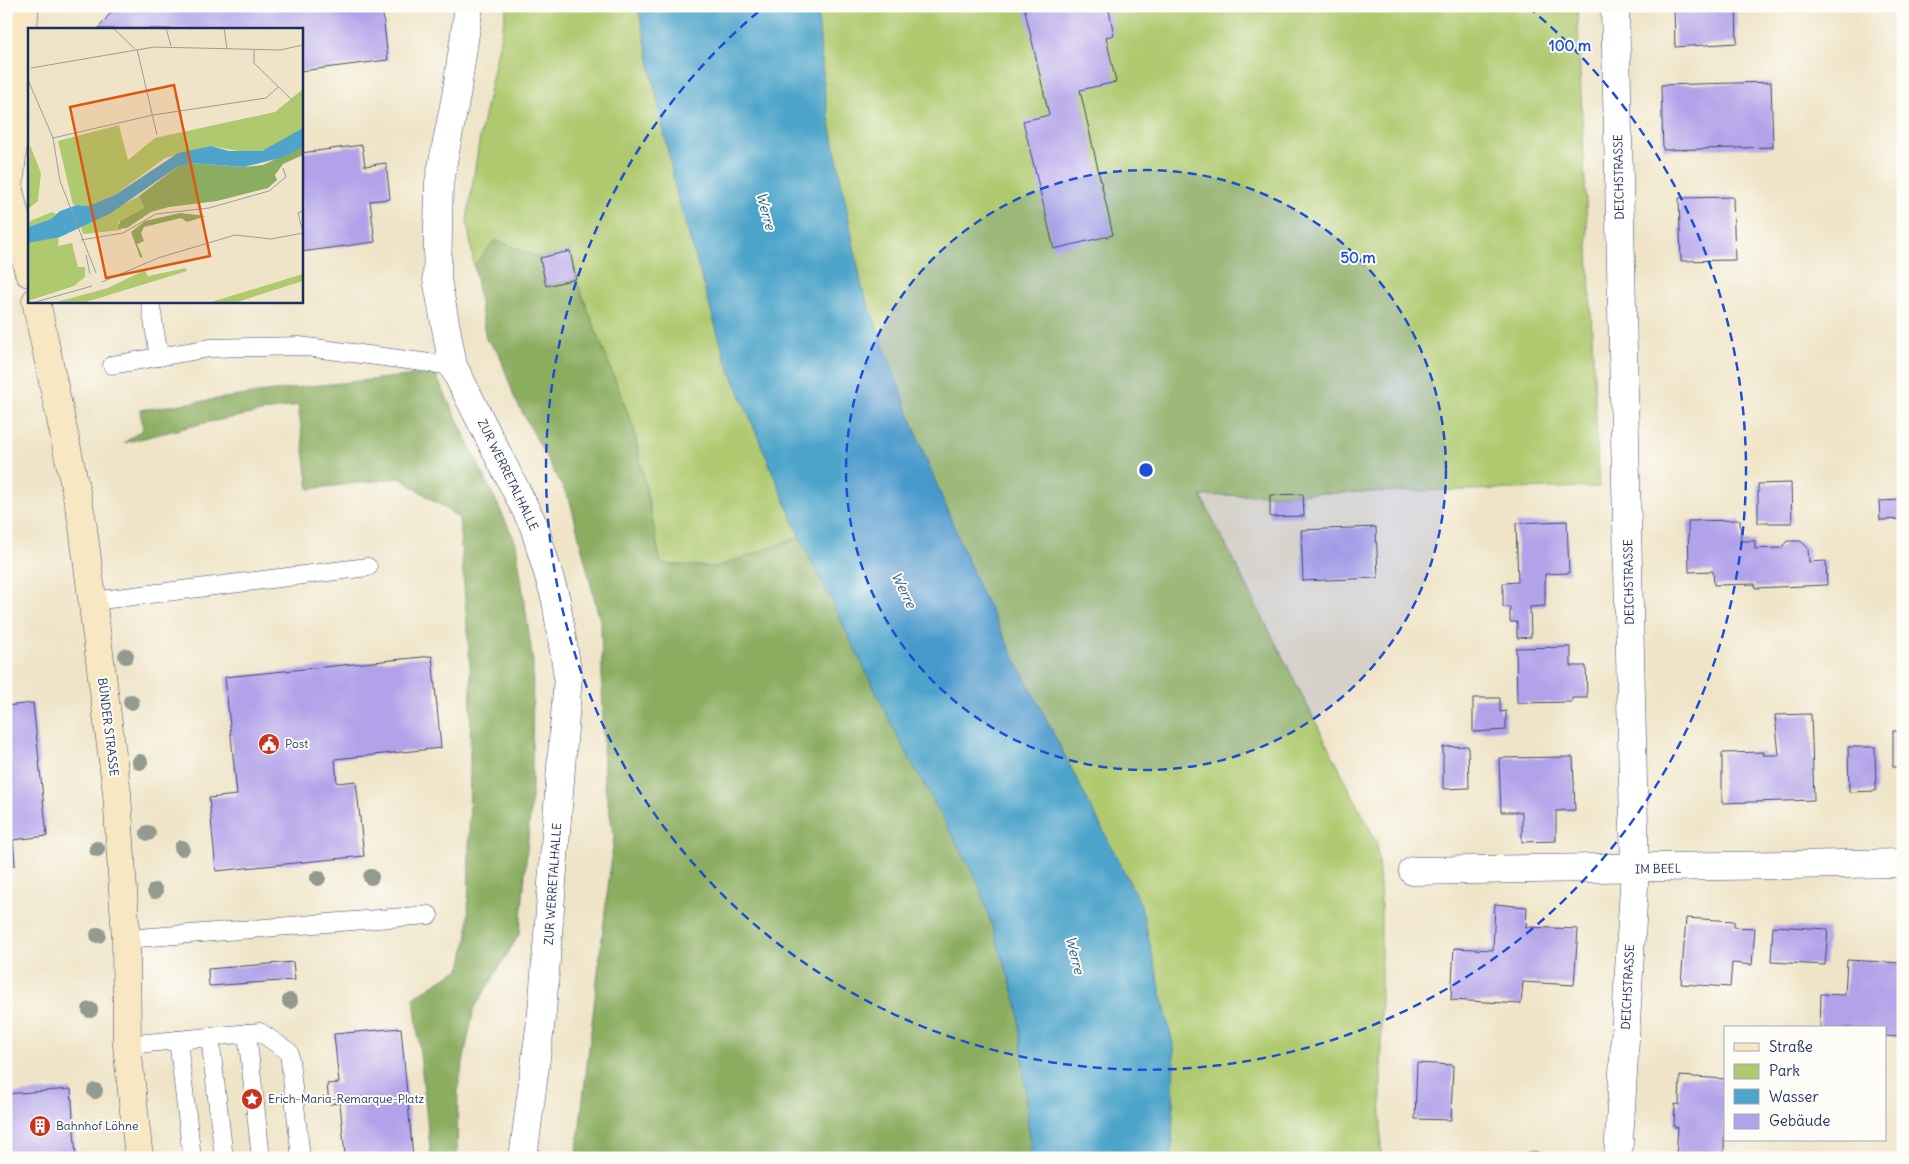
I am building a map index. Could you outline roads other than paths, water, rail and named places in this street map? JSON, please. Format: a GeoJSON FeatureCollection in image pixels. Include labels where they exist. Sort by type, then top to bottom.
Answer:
{"type":"FeatureCollection","features":[{"type":"Feature","properties":{"kind":"main road"},"geometry":{"type":"LineString","coordinates":[[25,6],[7,184],[28,269]]}},
{"type":"Feature","properties":{"kind":"main road","name":"BÜNDER STRASSE"},"geometry":{"type":"LineString","coordinates":[[36,302],[82,520],[117,793],[126,939],[127,1045],[139,1158]]}},
{"type":"Feature","properties":{"kind":"street","name":"ZUR WERRETALHALLE"},"geometry":{"type":"LineString","coordinates":[[469,6],[456,96],[439,182],[437,279],[453,366],[534,526],[556,600],[568,677],[542,1012],[523,1158]]}},
{"type":"Feature","properties":{"kind":"street","name":"DEICHSTRASSE"},"geometry":{"type":"LineString","coordinates":[[1615,6],[1635,869],[1618,1158]]}},
{"type":"Feature","properties":{"kind":"street","name":"IM BEEL"},"geometry":{"type":"LineString","coordinates":[[1413,871],[1635,869],[1903,863]]}},
{"type":"Feature","properties":{"kind":"lane"},"geometry":{"type":"LineString","coordinates":[[150,302],[159,357]]}},
{"type":"Feature","properties":{"kind":"lane"},"geometry":{"type":"LineString","coordinates":[[112,365],[210,348],[299,346],[453,366]]}},
{"type":"Feature","properties":{"kind":"lane"},"geometry":{"type":"LineString","coordinates":[[93,601],[368,567]]}},
{"type":"Feature","properties":{"kind":"lane"},"geometry":{"type":"LineString","coordinates":[[126,939],[429,915]]}},
{"type":"Feature","properties":{"kind":"lane"},"geometry":{"type":"LineString","coordinates":[[127,1045],[260,1032],[289,1052],[301,1158]]}},
{"type":"Feature","properties":{"kind":"lane"},"geometry":{"type":"LineString","coordinates":[[248,1033],[261,1158]]}},
{"type":"Feature","properties":{"kind":"lane"},"geometry":{"type":"LineString","coordinates":[[210,1037],[224,1158]]}},
{"type":"Feature","properties":{"kind":"lane"},"geometry":{"type":"LineString","coordinates":[[178,1040],[192,1158]]}},
{"type":"Feature","properties":{"kind":"water","name":"Werre"},"geometry":{"type":"Polygon","coordinates":[[[638,6],[817,6],[825,97],[862,288],[921,446],[979,588],[1141,905],[1174,1049],[1172,1158],[1031,1158],[1018,1006],[978,882],[897,735],[800,537],[726,361],[677,195],[638,6]]]}},
{"type":"Feature","properties":{"kind":"place","name":"Post"},"geometry":{"type":"Point","coordinates":[269,744]}},
{"type":"Feature","properties":{"kind":"place","name":"Erich-Maria-Remarque-Platz"},"geometry":{"type":"Point","coordinates":[252,1099]}},
{"type":"Feature","properties":{"kind":"place","name":"Bahnhof Löhne"},"geometry":{"type":"Point","coordinates":[40,1126]}}]}
